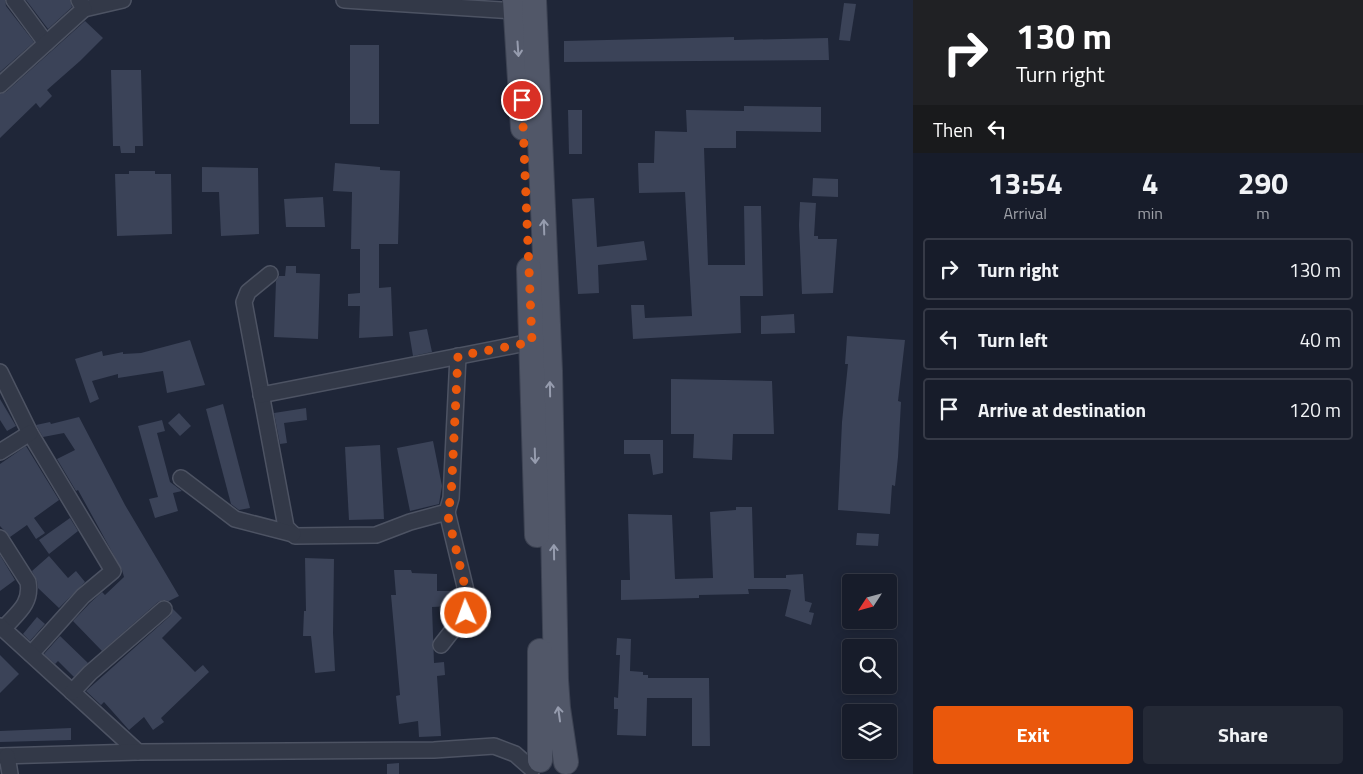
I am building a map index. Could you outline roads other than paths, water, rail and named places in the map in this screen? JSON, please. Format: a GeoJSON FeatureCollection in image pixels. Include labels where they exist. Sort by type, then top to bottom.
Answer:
{"type":"FeatureCollection","features":[{"type":"Feature","properties":{"kind":"main road"},"geometry":{"type":"LineString","coordinates":[[522,4],[522,100],[532,342],[540,652],[534,768]]}},
{"type":"Feature","properties":{"kind":"main road"},"geometry":{"type":"LineString","coordinates":[[522,4],[550,371],[556,680],[558,708],[569,768]]}},
{"type":"Feature","properties":{"kind":"main road"},"geometry":{"type":"LineString","coordinates":[[534,768],[552,757],[569,768]]}},
{"type":"Feature","properties":{"kind":"street"},"geometry":{"type":"LineString","coordinates":[[14,0],[46,43]]}},
{"type":"Feature","properties":{"kind":"street"},"geometry":{"type":"LineString","coordinates":[[0,85],[46,43],[82,4],[123,0]]}},
{"type":"Feature","properties":{"kind":"street"},"geometry":{"type":"LineString","coordinates":[[344,0],[522,4]]}},
{"type":"Feature","properties":{"kind":"street"},"geometry":{"type":"LineString","coordinates":[[270,274],[248,292],[244,302],[286,527],[293,534]]}},
{"type":"Feature","properties":{"kind":"street"},"geometry":{"type":"LineString","coordinates":[[261,395],[532,342]]}},
{"type":"Feature","properties":{"kind":"street"},"geometry":{"type":"LineString","coordinates":[[441,645],[466,613],[468,599],[447,512],[451,498],[458,356]]}},
{"type":"Feature","properties":{"kind":"street"},"geometry":{"type":"LineString","coordinates":[[0,372],[30,433],[113,571],[83,596],[31,654]]}},
{"type":"Feature","properties":{"kind":"street"},"geometry":{"type":"LineString","coordinates":[[0,452],[30,433]]}},
{"type":"Feature","properties":{"kind":"street"},"geometry":{"type":"LineString","coordinates":[[181,478],[236,519],[293,534],[376,536],[410,522],[447,512]]}},
{"type":"Feature","properties":{"kind":"street"},"geometry":{"type":"LineString","coordinates":[[0,538],[28,582],[29,589],[28,601],[2,627],[138,752]]}},
{"type":"Feature","properties":{"kind":"street"},"geometry":{"type":"LineString","coordinates":[[72,692],[90,673],[164,610]]}},
{"type":"Feature","properties":{"kind":"street"},"geometry":{"type":"LineString","coordinates":[[10,774],[3,756],[138,752],[434,750],[494,746],[515,754],[534,768]]}}]}
